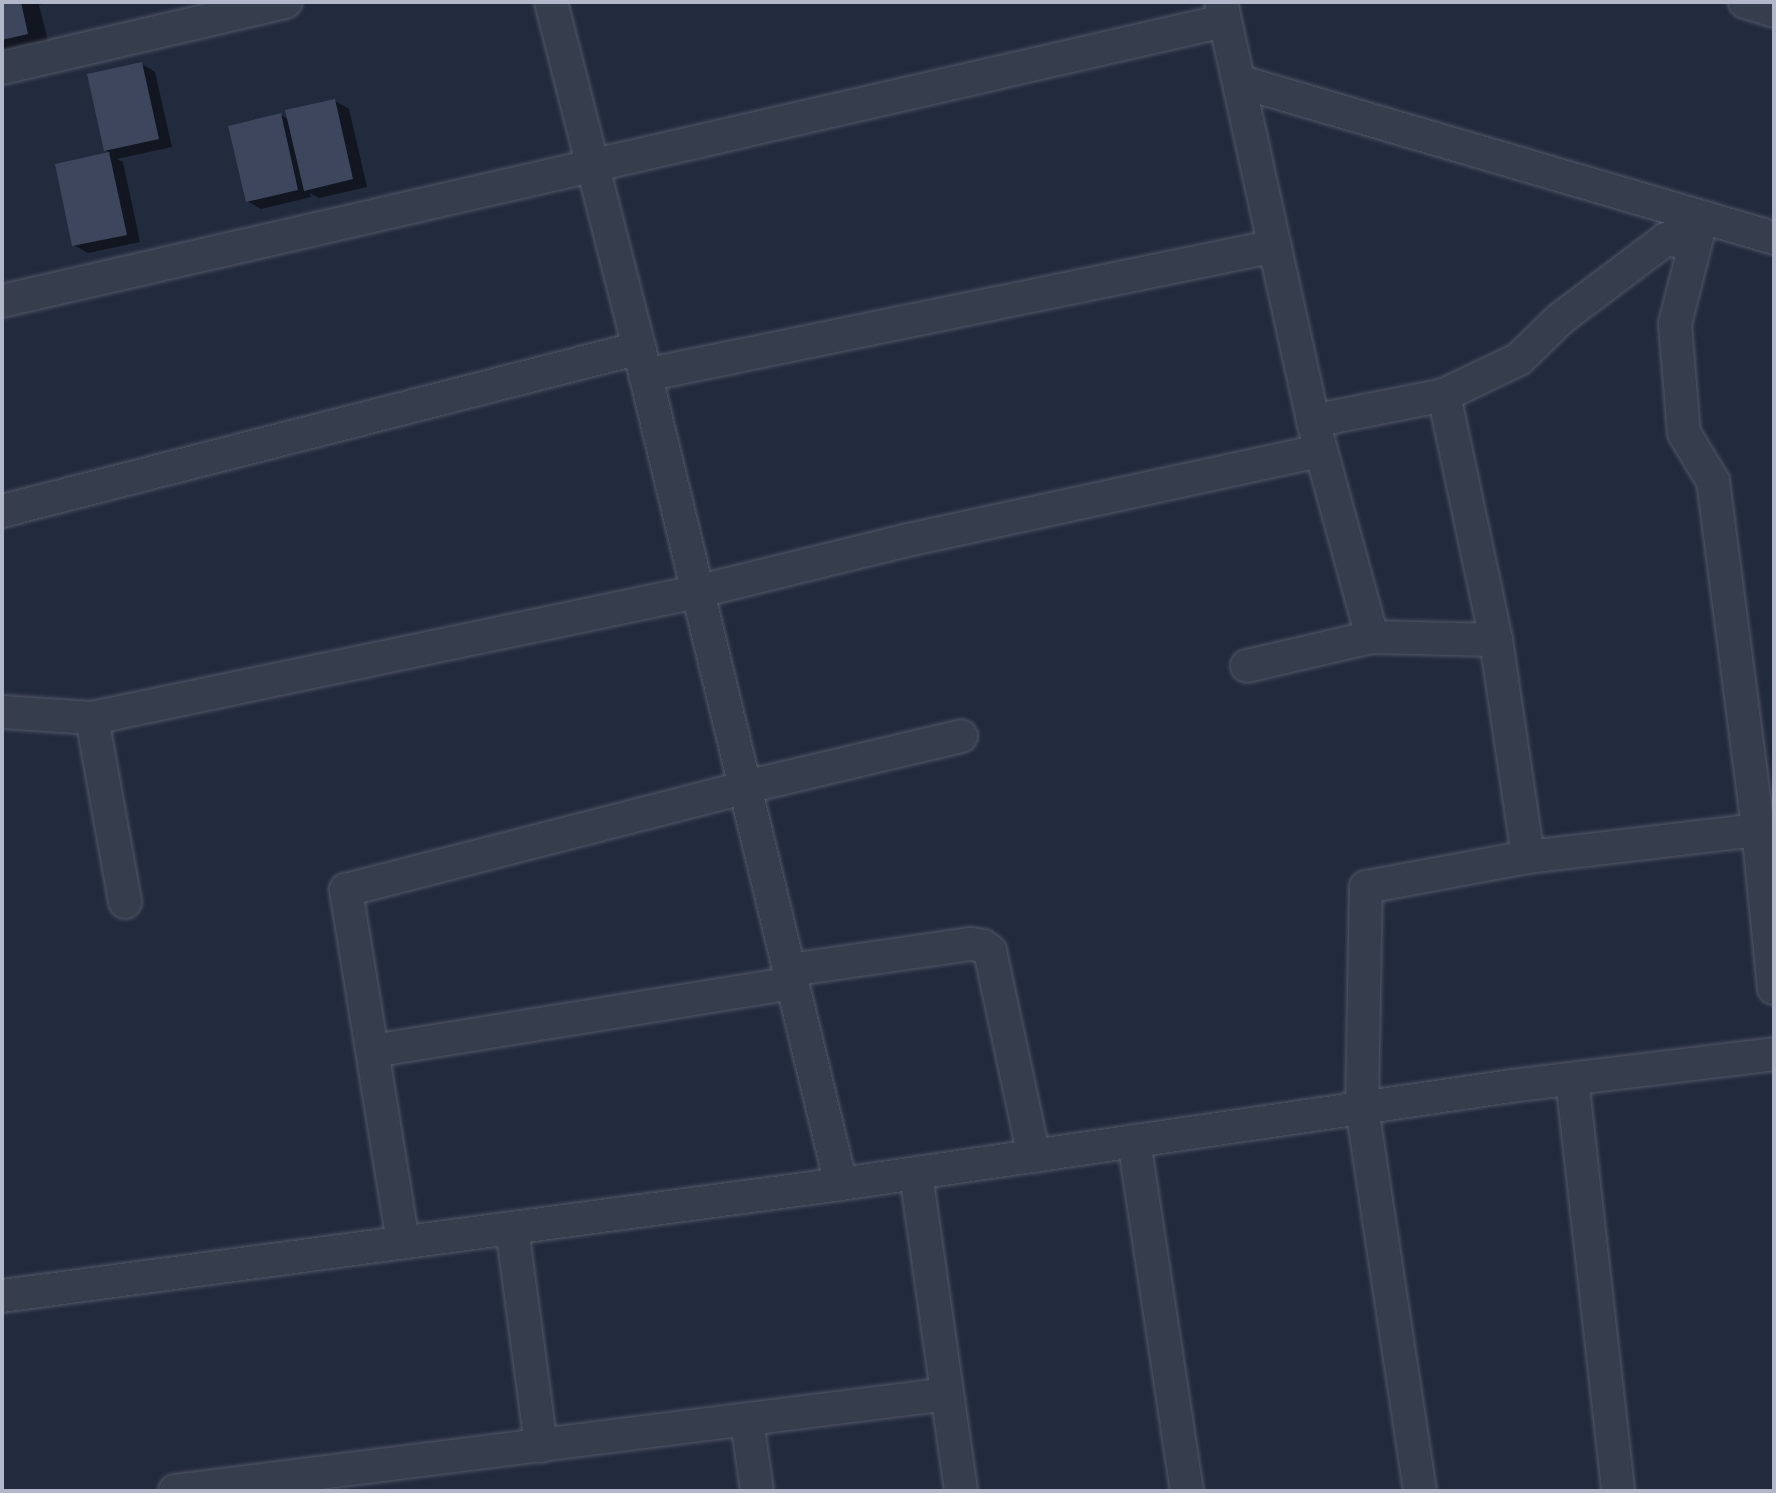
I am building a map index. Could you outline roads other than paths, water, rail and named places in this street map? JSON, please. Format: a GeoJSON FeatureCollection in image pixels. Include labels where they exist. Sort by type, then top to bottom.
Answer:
{"type":"FeatureCollection","features":[{"type":"Feature","properties":{"kind":"street"},"geometry":{"type":"LineString","coordinates":[[2,68],[285,2]]}},
{"type":"Feature","properties":{"kind":"street"},"geometry":{"type":"LineString","coordinates":[[551,2],[590,166],[642,362],[841,1184]]}},
{"type":"Feature","properties":{"kind":"street"},"geometry":{"type":"LineString","coordinates":[[1745,2],[1774,10]]}},
{"type":"Feature","properties":{"kind":"street"},"geometry":{"type":"LineString","coordinates":[[2,301],[590,166],[1222,11],[1241,82],[1316,436],[1372,637]]}},
{"type":"Feature","properties":{"kind":"street"},"geometry":{"type":"LineString","coordinates":[[1241,82],[1698,230],[1774,238]]}},
{"type":"Feature","properties":{"kind":"street"},"geometry":{"type":"LineString","coordinates":[[2,712],[92,718],[696,592],[1316,436],[1444,395],[1519,359],[1560,319],[1666,239],[1698,230]]}},
{"type":"Feature","properties":{"kind":"street"},"geometry":{"type":"LineString","coordinates":[[1698,230],[1675,324],[1684,433],[1713,481],[1766,829],[1774,988]]}},
{"type":"Feature","properties":{"kind":"street"},"geometry":{"type":"LineString","coordinates":[[2,511],[642,362],[1275,246]]}},
{"type":"Feature","properties":{"kind":"street"},"geometry":{"type":"LineString","coordinates":[[1444,395],[1496,640],[1528,857]]}},
{"type":"Feature","properties":{"kind":"street"},"geometry":{"type":"LineString","coordinates":[[1247,666],[1372,637],[1496,640]]}},
{"type":"Feature","properties":{"kind":"street"},"geometry":{"type":"LineString","coordinates":[[92,718],[125,902]]}},
{"type":"Feature","properties":{"kind":"street"},"geometry":{"type":"LineString","coordinates":[[403,1242],[346,890],[746,786],[961,736]]}},
{"type":"Feature","properties":{"kind":"street"},"geometry":{"type":"LineString","coordinates":[[1420,1491],[1362,1108],[1366,887],[1528,857],[1766,829]]}},
{"type":"Feature","properties":{"kind":"street"},"geometry":{"type":"LineString","coordinates":[[373,1051],[971,944],[983,946],[990,951],[1034,1156]]}},
{"type":"Feature","properties":{"kind":"street"},"geometry":{"type":"LineString","coordinates":[[2,1296],[916,1174],[1362,1108],[1774,1054]]}},
{"type":"Feature","properties":{"kind":"street"},"geometry":{"type":"LineString","coordinates":[[1572,1079],[1618,1491]]}},
{"type":"Feature","properties":{"kind":"street"},"geometry":{"type":"LineString","coordinates":[[1134,1141],[1186,1491]]}},
{"type":"Feature","properties":{"kind":"street"},"geometry":{"type":"LineString","coordinates":[[916,1174],[961,1491]]}},
{"type":"Feature","properties":{"kind":"street"},"geometry":{"type":"LineString","coordinates":[[512,1228],[541,1446]]}},
{"type":"Feature","properties":{"kind":"street"},"geometry":{"type":"LineString","coordinates":[[175,1491],[947,1394]]}},
{"type":"Feature","properties":{"kind":"street"},"geometry":{"type":"LineString","coordinates":[[747,1420],[757,1491]]}}]}
